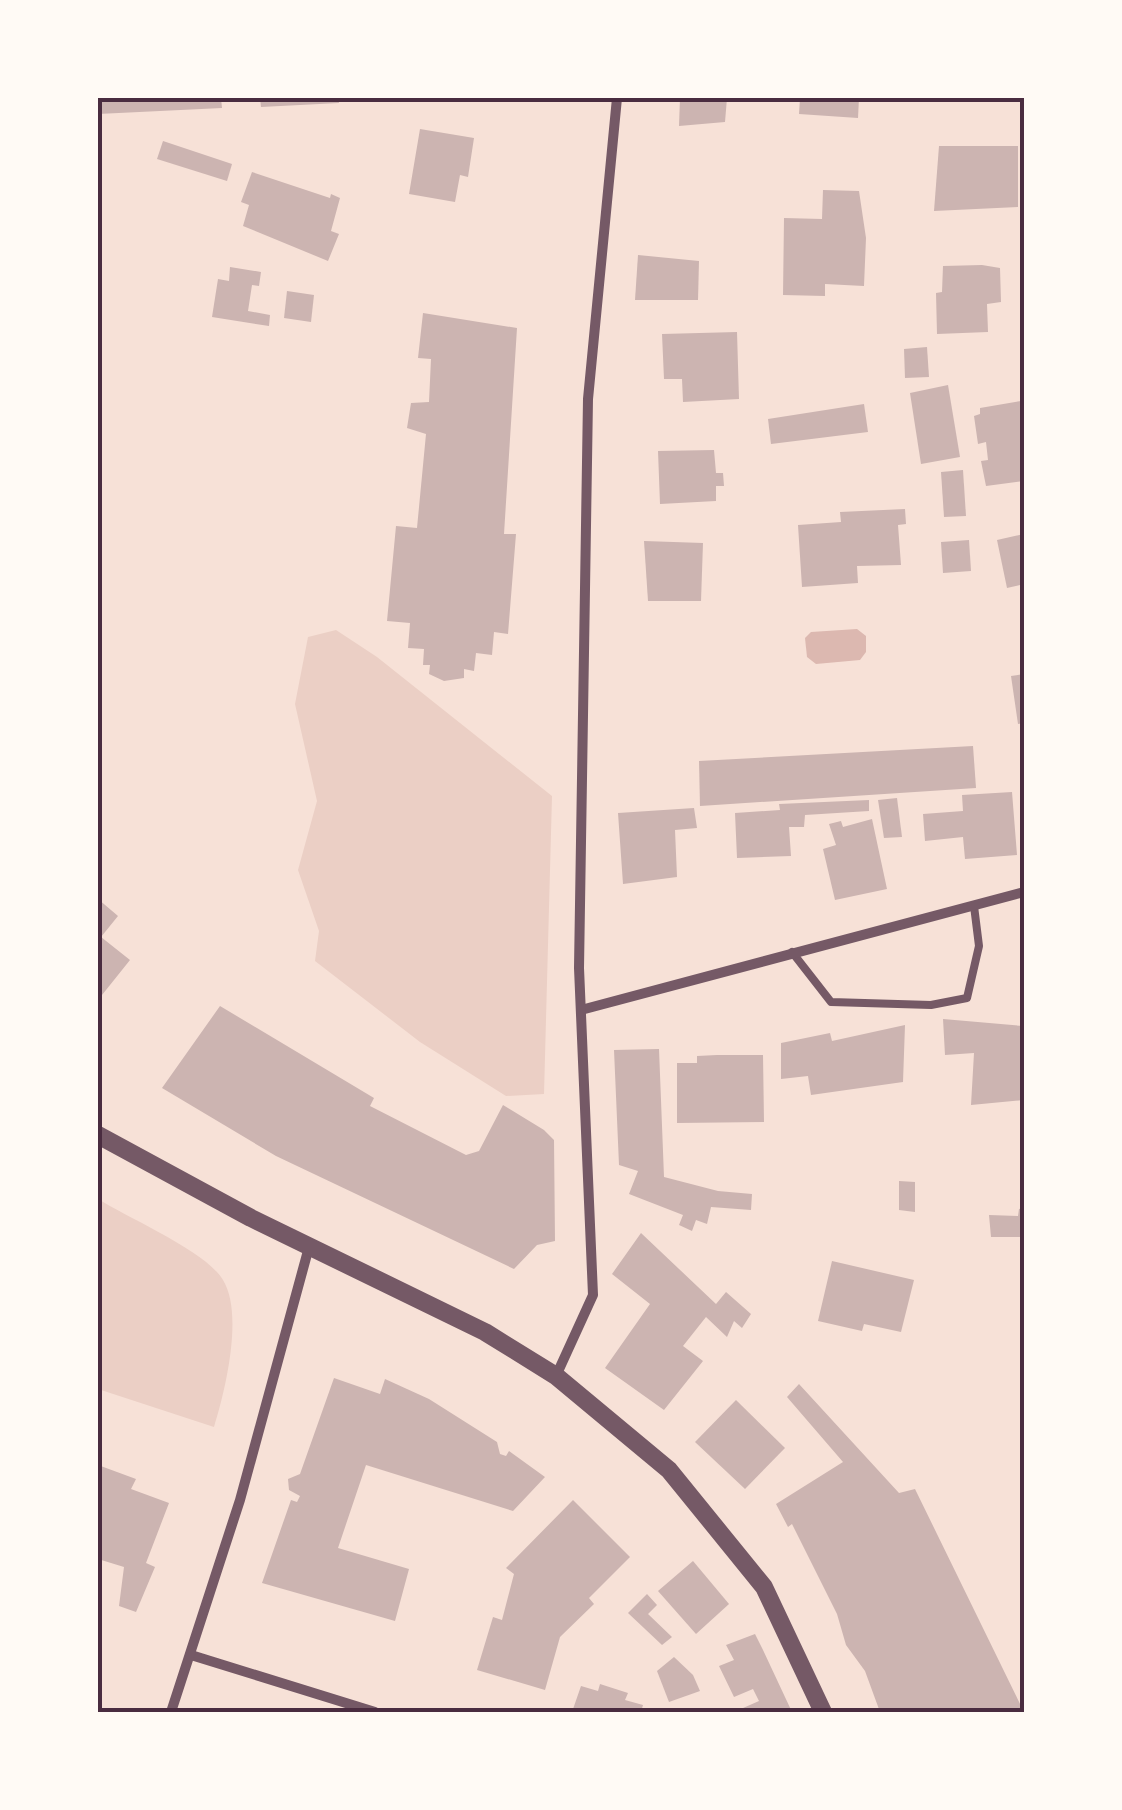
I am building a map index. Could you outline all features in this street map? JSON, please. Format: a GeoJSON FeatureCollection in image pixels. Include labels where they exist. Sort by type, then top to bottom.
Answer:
{"type":"FeatureCollection","features":[{"type":"Feature","properties":{"kind":"street"},"geometry":{"type":"LineString","coordinates":[[556,1376],[593,1296],[581,1010],[588,399],[617,98]]}},
{"type":"Feature","properties":{"kind":"street"},"geometry":{"type":"LineString","coordinates":[[581,1010],[1024,892]]}},
{"type":"Feature","properties":{"kind":"street"},"geometry":{"type":"LineString","coordinates":[[98,1136],[310,1248],[468,1323],[556,1376],[669,1470],[764,1587],[824,1712]]}},
{"type":"Feature","properties":{"kind":"street"},"geometry":{"type":"LineString","coordinates":[[171,1712],[310,1248]]}},
{"type":"Feature","properties":{"kind":"street"},"geometry":{"type":"LineString","coordinates":[[191,1655],[374,1712]]}},
{"type":"Feature","properties":{"kind":"lane"},"geometry":{"type":"LineString","coordinates":[[792,952],[831,1002],[931,1005],[968,998],[979,946],[974,906]]}},
{"type":"Feature","properties":{"kind":"shaded area"},"geometry":{"type":"Polygon","coordinates":[[[857,629],[866,636],[866,652],[860,660],[816,664],[807,657],[805,638],[811,632],[857,629]]]}},
{"type":"Feature","properties":{"kind":"shaded area"},"geometry":{"type":"Polygon","coordinates":[[[336,630],[377,657],[552,796],[544,1094],[506,1096],[420,1042],[315,961],[319,931],[298,870],[317,801],[295,704],[308,637],[336,630]]]}},
{"type":"Feature","properties":{"kind":"shaded area"},"geometry":{"type":"Polygon","coordinates":[[[98,1199],[201,1258],[223,1280],[232,1312],[232,1332],[214,1427],[98,1389],[98,1199]]]}},
{"type":"Feature","properties":{"kind":"building"},"geometry":{"type":"Polygon","coordinates":[[[98,98],[221,98],[222,108],[98,114],[98,98]]]}},
{"type":"Feature","properties":{"kind":"building"},"geometry":{"type":"Polygon","coordinates":[[[260,98],[338,98],[339,103],[261,107],[260,98]]]}},
{"type":"Feature","properties":{"kind":"building"},"geometry":{"type":"Polygon","coordinates":[[[680,98],[727,98],[725,122],[679,126],[680,98]]]}},
{"type":"Feature","properties":{"kind":"building"},"geometry":{"type":"Polygon","coordinates":[[[800,98],[859,98],[858,118],[799,114],[800,98]]]}},
{"type":"Feature","properties":{"kind":"building"},"geometry":{"type":"Polygon","coordinates":[[[420,129],[474,138],[468,177],[460,175],[455,202],[409,194],[420,129]]]}},
{"type":"Feature","properties":{"kind":"building"},"geometry":{"type":"Polygon","coordinates":[[[163,141],[232,164],[227,181],[157,159],[163,141]]]}},
{"type":"Feature","properties":{"kind":"building"},"geometry":{"type":"Polygon","coordinates":[[[939,146],[1018,146],[1018,207],[934,211],[939,146]]]}},
{"type":"Feature","properties":{"kind":"building"},"geometry":{"type":"Polygon","coordinates":[[[252,172],[340,198],[331,231],[339,234],[328,261],[243,226],[249,205],[241,202],[252,172]]]}},
{"type":"Feature","properties":{"kind":"building"},"geometry":{"type":"Polygon","coordinates":[[[823,190],[859,191],[866,238],[864,286],[825,284],[825,296],[783,295],[784,218],[822,219],[823,190]]]}},
{"type":"Feature","properties":{"kind":"building"},"geometry":{"type":"Polygon","coordinates":[[[638,255],[699,261],[698,300],[635,300],[638,255]]]}},
{"type":"Feature","properties":{"kind":"building"},"geometry":{"type":"Polygon","coordinates":[[[943,266],[1000,268],[1001,302],[987,304],[988,332],[937,334],[936,293],[942,292],[943,266]]]}},
{"type":"Feature","properties":{"kind":"building"},"geometry":{"type":"Polygon","coordinates":[[[230,267],[261,272],[259,286],[252,285],[248,311],[270,315],[269,326],[212,317],[218,279],[229,281],[230,267]]]}},
{"type":"Feature","properties":{"kind":"building"},"geometry":{"type":"Polygon","coordinates":[[[287,291],[314,295],[311,322],[284,318],[287,291]]]}},
{"type":"Feature","properties":{"kind":"building"},"geometry":{"type":"Polygon","coordinates":[[[423,313],[517,328],[504,534],[516,534],[508,634],[494,632],[492,655],[476,653],[474,671],[464,669],[464,678],[444,681],[429,674],[430,665],[423,665],[424,649],[408,648],[410,623],[387,621],[396,526],[417,528],[426,434],[407,428],[411,403],[429,402],[431,359],[418,358],[423,313]]]}},
{"type":"Feature","properties":{"kind":"building"},"geometry":{"type":"Polygon","coordinates":[[[737,332],[739,399],[683,402],[682,379],[664,379],[662,334],[737,332]]]}},
{"type":"Feature","properties":{"kind":"building"},"geometry":{"type":"Polygon","coordinates":[[[927,347],[929,377],[905,378],[904,349],[927,347]]]}},
{"type":"Feature","properties":{"kind":"building"},"geometry":{"type":"Polygon","coordinates":[[[948,385],[960,457],[921,464],[910,393],[948,385]]]}},
{"type":"Feature","properties":{"kind":"building"},"geometry":{"type":"Polygon","coordinates":[[[1021,401],[1024,481],[986,486],[981,461],[988,460],[986,442],[978,444],[974,416],[980,414],[980,408],[1021,401]]]}},
{"type":"Feature","properties":{"kind":"building"},"geometry":{"type":"Polygon","coordinates":[[[864,404],[868,432],[771,444],[768,419],[864,404]]]}},
{"type":"Feature","properties":{"kind":"building"},"geometry":{"type":"Polygon","coordinates":[[[714,450],[716,473],[723,473],[724,486],[716,486],[716,501],[660,504],[658,451],[714,450]]]}},
{"type":"Feature","properties":{"kind":"building"},"geometry":{"type":"Polygon","coordinates":[[[963,470],[966,516],[944,517],[941,472],[963,470]]]}},
{"type":"Feature","properties":{"kind":"building"},"geometry":{"type":"Polygon","coordinates":[[[905,509],[906,524],[898,525],[901,565],[857,566],[858,583],[802,587],[798,525],[841,522],[840,512],[905,509]]]}},
{"type":"Feature","properties":{"kind":"building"},"geometry":{"type":"Polygon","coordinates":[[[1024,534],[1024,584],[1007,588],[997,540],[1024,534]]]}},
{"type":"Feature","properties":{"kind":"building"},"geometry":{"type":"Polygon","coordinates":[[[969,540],[971,571],[943,573],[941,542],[969,540]]]}},
{"type":"Feature","properties":{"kind":"building"},"geometry":{"type":"Polygon","coordinates":[[[644,541],[703,543],[701,601],[648,601],[644,541]]]}},
{"type":"Feature","properties":{"kind":"building"},"geometry":{"type":"Polygon","coordinates":[[[1024,674],[1024,723],[1018,724],[1011,676],[1024,674]]]}},
{"type":"Feature","properties":{"kind":"building"},"geometry":{"type":"Polygon","coordinates":[[[973,746],[976,788],[700,806],[699,761],[973,746]]]}},
{"type":"Feature","properties":{"kind":"building"},"geometry":{"type":"Polygon","coordinates":[[[1012,792],[1017,855],[965,859],[963,837],[925,841],[923,814],[963,811],[962,795],[1012,792]]]}},
{"type":"Feature","properties":{"kind":"building"},"geometry":{"type":"Polygon","coordinates":[[[897,798],[902,837],[884,838],[878,800],[897,798]]]}},
{"type":"Feature","properties":{"kind":"building"},"geometry":{"type":"Polygon","coordinates":[[[869,800],[869,811],[805,815],[804,827],[789,827],[791,856],[737,858],[735,813],[780,810],[779,804],[869,800]]]}},
{"type":"Feature","properties":{"kind":"building"},"geometry":{"type":"Polygon","coordinates":[[[694,808],[697,828],[675,830],[677,877],[623,884],[618,813],[694,808]]]}},
{"type":"Feature","properties":{"kind":"building"},"geometry":{"type":"Polygon","coordinates":[[[872,819],[887,889],[835,900],[823,849],[836,845],[829,824],[841,821],[843,827],[872,819]]]}},
{"type":"Feature","properties":{"kind":"building"},"geometry":{"type":"Polygon","coordinates":[[[98,899],[118,916],[101,937],[130,960],[98,1000],[98,899]]]}},
{"type":"Feature","properties":{"kind":"building"},"geometry":{"type":"Polygon","coordinates":[[[220,1006],[374,1098],[370,1106],[466,1155],[479,1151],[503,1105],[544,1130],[554,1140],[555,1241],[537,1245],[514,1269],[276,1156],[162,1088],[220,1006]]]}},
{"type":"Feature","properties":{"kind":"building"},"geometry":{"type":"Polygon","coordinates":[[[943,1019],[1023,1026],[1024,1100],[971,1105],[974,1053],[945,1055],[943,1019]]]}},
{"type":"Feature","properties":{"kind":"building"},"geometry":{"type":"Polygon","coordinates":[[[905,1025],[903,1082],[811,1095],[808,1076],[781,1079],[781,1043],[830,1033],[832,1041],[905,1025]]]}},
{"type":"Feature","properties":{"kind":"building"},"geometry":{"type":"Polygon","coordinates":[[[659,1049],[664,1177],[718,1191],[752,1194],[751,1210],[711,1207],[707,1224],[696,1220],[692,1231],[679,1225],[683,1215],[629,1194],[638,1171],[619,1165],[614,1050],[659,1049]]]}},
{"type":"Feature","properties":{"kind":"building"},"geometry":{"type":"Polygon","coordinates":[[[763,1055],[764,1122],[677,1123],[677,1063],[697,1063],[697,1056],[763,1055]]]}},
{"type":"Feature","properties":{"kind":"building"},"geometry":{"type":"Polygon","coordinates":[[[899,1181],[915,1182],[915,1212],[899,1210],[899,1181]]]}},
{"type":"Feature","properties":{"kind":"building"},"geometry":{"type":"Polygon","coordinates":[[[1024,1208],[1024,1237],[991,1237],[989,1215],[1018,1216],[1019,1209],[1024,1208]]]}},
{"type":"Feature","properties":{"kind":"building"},"geometry":{"type":"Polygon","coordinates":[[[641,1233],[716,1304],[726,1292],[751,1314],[742,1328],[734,1321],[727,1337],[706,1317],[683,1346],[703,1361],[664,1410],[605,1368],[650,1304],[612,1274],[641,1233]]]}},
{"type":"Feature","properties":{"kind":"building"},"geometry":{"type":"Polygon","coordinates":[[[832,1261],[914,1280],[901,1332],[864,1324],[862,1331],[818,1321],[832,1261]]]}},
{"type":"Feature","properties":{"kind":"building"},"geometry":{"type":"Polygon","coordinates":[[[334,1378],[380,1394],[385,1379],[429,1399],[497,1442],[500,1454],[506,1456],[509,1451],[545,1477],[513,1511],[366,1465],[338,1548],[409,1569],[395,1621],[262,1583],[291,1500],[297,1502],[300,1496],[289,1490],[288,1479],[300,1474],[334,1378]]]}},
{"type":"Feature","properties":{"kind":"building"},"geometry":{"type":"Polygon","coordinates":[[[799,1384],[899,1493],[915,1489],[1024,1712],[880,1712],[865,1671],[846,1645],[837,1614],[792,1524],[788,1527],[776,1504],[843,1462],[787,1397],[799,1384]]]}},
{"type":"Feature","properties":{"kind":"building"},"geometry":{"type":"Polygon","coordinates":[[[736,1400],[785,1448],[745,1489],[695,1442],[736,1400]]]}},
{"type":"Feature","properties":{"kind":"building"},"geometry":{"type":"Polygon","coordinates":[[[98,1465],[136,1479],[131,1489],[169,1503],[146,1563],[155,1567],[136,1612],[119,1606],[124,1567],[98,1559],[98,1465]]]}},
{"type":"Feature","properties":{"kind":"building"},"geometry":{"type":"Polygon","coordinates":[[[573,1500],[630,1557],[589,1598],[594,1604],[560,1637],[545,1690],[477,1670],[493,1617],[502,1620],[514,1574],[506,1568],[573,1500]]]}},
{"type":"Feature","properties":{"kind":"building"},"geometry":{"type":"Polygon","coordinates":[[[693,1561],[729,1604],[696,1634],[658,1591],[693,1561]]]}},
{"type":"Feature","properties":{"kind":"building"},"geometry":{"type":"Polygon","coordinates":[[[647,1594],[657,1605],[648,1614],[672,1637],[662,1645],[628,1613],[647,1594]]]}},
{"type":"Feature","properties":{"kind":"building"},"geometry":{"type":"Polygon","coordinates":[[[755,1634],[792,1712],[734,1712],[759,1701],[753,1689],[734,1697],[719,1666],[734,1660],[726,1645],[755,1634]]]}},
{"type":"Feature","properties":{"kind":"building"},"geometry":{"type":"Polygon","coordinates":[[[674,1657],[693,1675],[700,1691],[669,1702],[657,1671],[674,1657]]]}},
{"type":"Feature","properties":{"kind":"building"},"geometry":{"type":"Polygon","coordinates":[[[600,1684],[628,1693],[625,1700],[643,1705],[641,1712],[572,1712],[581,1686],[598,1691],[600,1684]]]}}]}
